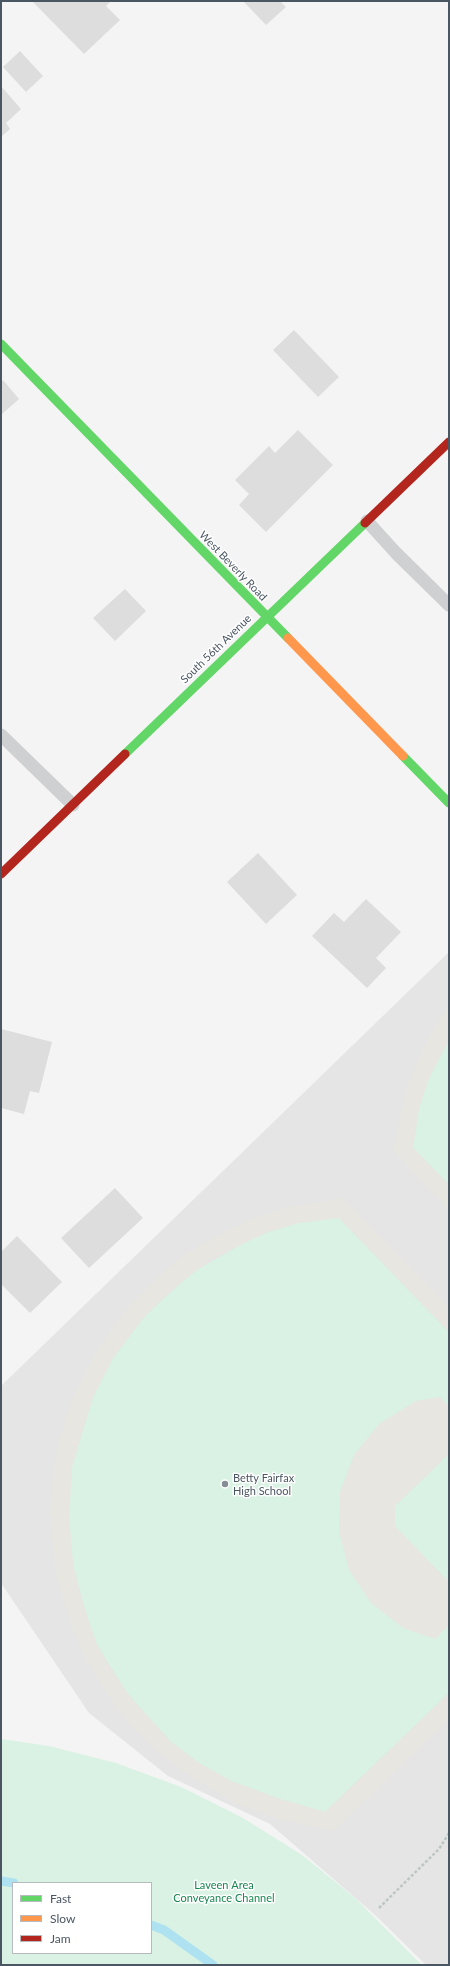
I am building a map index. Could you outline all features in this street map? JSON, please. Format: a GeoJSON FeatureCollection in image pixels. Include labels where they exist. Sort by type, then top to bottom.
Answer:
{"type":"FeatureCollection","features":[{"type":"Feature","properties":{"kind":"street","name":"West Beverly Road"},"geometry":{"type":"LineString","coordinates":[[1,344],[267,617],[448,799]]}},
{"type":"Feature","properties":{"kind":"street","name":"South 56th Avenue"},"geometry":{"type":"LineString","coordinates":[[1,874],[449,442]]}},
{"type":"Feature","properties":{"kind":"lane"},"geometry":{"type":"LineString","coordinates":[[367,521],[396,554],[449,605]]}},
{"type":"Feature","properties":{"kind":"lane"},"geometry":{"type":"LineString","coordinates":[[1,735],[73,804]]}},
{"type":"Feature","properties":{"kind":"path"},"geometry":{"type":"LineString","coordinates":[[379,1908],[439,1848],[449,1833]]}},
{"type":"Feature","properties":{"kind":"shaded area","name":"Betty Fairfax High School"},"geometry":{"type":"Polygon","coordinates":[[[449,952],[449,1965],[426,1965],[375,1915],[270,1824],[168,1776],[89,1713],[1,1583],[1,1386],[449,952]]]}},
{"type":"Feature","properties":{"kind":"green space"},"geometry":{"type":"Polygon","coordinates":[[[449,1040],[449,1185],[413,1148],[419,1108],[429,1078],[449,1040]]]}},
{"type":"Feature","properties":{"kind":"green space","name":"Betty Fairfax High School"},"geometry":{"type":"Polygon","coordinates":[[[339,1218],[449,1332],[449,1693],[325,1812],[280,1799],[231,1781],[199,1763],[171,1742],[150,1720],[127,1693],[97,1645],[88,1621],[73,1565],[69,1517],[72,1467],[93,1397],[113,1358],[144,1317],[195,1271],[240,1245],[268,1232],[298,1223],[339,1218]]]}},
{"type":"Feature","properties":{"kind":"green space","name":"Laveen Area Conveyance Channel"},"geometry":{"type":"Polygon","coordinates":[[[1,1739],[49,1746],[116,1763],[181,1787],[243,1818],[302,1855],[338,1884],[356,1899],[422,1965],[1,1965],[1,1739]]]}},
{"type":"Feature","properties":{"kind":"sand"},"geometry":{"type":"Polygon","coordinates":[[[449,1004],[449,1040],[429,1078],[419,1108],[413,1148],[449,1185],[449,1210],[393,1151],[405,1094],[414,1069],[432,1031],[449,1004]]]}},
{"type":"Feature","properties":{"kind":"sand"},"geometry":{"type":"Polygon","coordinates":[[[342,1198],[449,1307],[449,1332],[339,1218],[298,1223],[268,1232],[240,1245],[208,1261],[177,1286],[144,1317],[113,1358],[93,1397],[72,1467],[69,1517],[73,1565],[81,1598],[97,1645],[110,1667],[127,1693],[171,1742],[199,1763],[231,1781],[280,1799],[325,1812],[449,1693],[449,1719],[334,1831],[278,1819],[237,1804],[181,1770],[161,1754],[118,1710],[84,1656],[73,1630],[58,1581],[54,1558],[50,1513],[53,1474],[60,1438],[72,1399],[96,1352],[130,1304],[167,1269],[186,1254],[222,1233],[247,1221],[285,1208],[342,1198]]]}},
{"type":"Feature","properties":{"kind":"sand"},"geometry":{"type":"Polygon","coordinates":[[[440,1397],[449,1407],[449,1454],[395,1506],[395,1526],[446,1579],[449,1579],[449,1625],[435,1639],[403,1628],[371,1603],[349,1570],[339,1532],[340,1492],[354,1455],[379,1424],[416,1401],[440,1397]]]}},
{"type":"Feature","properties":{"kind":"building"},"geometry":{"type":"Polygon","coordinates":[[[32,1],[111,1],[106,6],[120,20],[84,54],[32,1]]]}},
{"type":"Feature","properties":{"kind":"building"},"geometry":{"type":"Polygon","coordinates":[[[243,1],[280,1],[286,7],[266,25],[243,1]]]}},
{"type":"Feature","properties":{"kind":"building"},"geometry":{"type":"Polygon","coordinates":[[[20,51],[43,76],[26,92],[3,67],[20,51]]]}},
{"type":"Feature","properties":{"kind":"building"},"geometry":{"type":"Polygon","coordinates":[[[1,86],[21,109],[6,123],[10,129],[1,137],[1,86]]]}},
{"type":"Feature","properties":{"kind":"building"},"geometry":{"type":"Polygon","coordinates":[[[294,330],[339,377],[318,397],[273,350],[294,330]]]}},
{"type":"Feature","properties":{"kind":"building"},"geometry":{"type":"Polygon","coordinates":[[[3,380],[19,399],[1,415],[1,383],[3,380]]]}},
{"type":"Feature","properties":{"kind":"building"},"geometry":{"type":"Polygon","coordinates":[[[298,430],[333,465],[266,532],[239,505],[249,494],[235,480],[269,446],[275,453],[298,430]]]}},
{"type":"Feature","properties":{"kind":"building"},"geometry":{"type":"Polygon","coordinates":[[[125,589],[146,611],[115,641],[93,618],[125,589]]]}},
{"type":"Feature","properties":{"kind":"building"},"geometry":{"type":"Polygon","coordinates":[[[258,853],[297,895],[266,924],[227,882],[258,853]]]}},
{"type":"Feature","properties":{"kind":"building"},"geometry":{"type":"Polygon","coordinates":[[[366,899],[401,932],[376,958],[386,968],[367,988],[312,936],[334,913],[344,922],[366,899]]]}},
{"type":"Feature","properties":{"kind":"building"},"geometry":{"type":"Polygon","coordinates":[[[1,1029],[52,1042],[39,1093],[30,1091],[24,1114],[1,1108],[1,1029]]]}},
{"type":"Feature","properties":{"kind":"building"},"geometry":{"type":"Polygon","coordinates":[[[115,1188],[143,1218],[89,1268],[61,1238],[115,1188]]]}},
{"type":"Feature","properties":{"kind":"building"},"geometry":{"type":"Polygon","coordinates":[[[17,1236],[62,1282],[30,1313],[1,1284],[1,1252],[17,1236]]]}},
{"type":"Feature","properties":{"kind":"waterway"},"geometry":{"type":"LineString","coordinates":[[1,1881],[12,1883]]}},
{"type":"Feature","properties":{"kind":"waterway"},"geometry":{"type":"LineString","coordinates":[[152,1925],[164,1930],[213,1965]]}},
{"type":"Feature","properties":{"kind":"traffic: fast"},"geometry":{"type":"LineString","coordinates":[[1,344],[288,638]]}},
{"type":"Feature","properties":{"kind":"traffic: fast"},"geometry":{"type":"LineString","coordinates":[[125,754],[365,523]]}},
{"type":"Feature","properties":{"kind":"traffic: fast"},"geometry":{"type":"LineString","coordinates":[[403,756],[449,803]]}},
{"type":"Feature","properties":{"kind":"traffic: slow"},"geometry":{"type":"LineString","coordinates":[[288,638],[403,756]]}},
{"type":"Feature","properties":{"kind":"traffic: jam"},"geometry":{"type":"LineString","coordinates":[[365,523],[449,442]]}},
{"type":"Feature","properties":{"kind":"traffic: jam"},"geometry":{"type":"LineString","coordinates":[[1,874],[125,754]]}},
{"type":"Feature","properties":{"kind":"place","name":"Betty Fairfax High School"},"geometry":{"type":"Point","coordinates":[225,1484]}}]}
